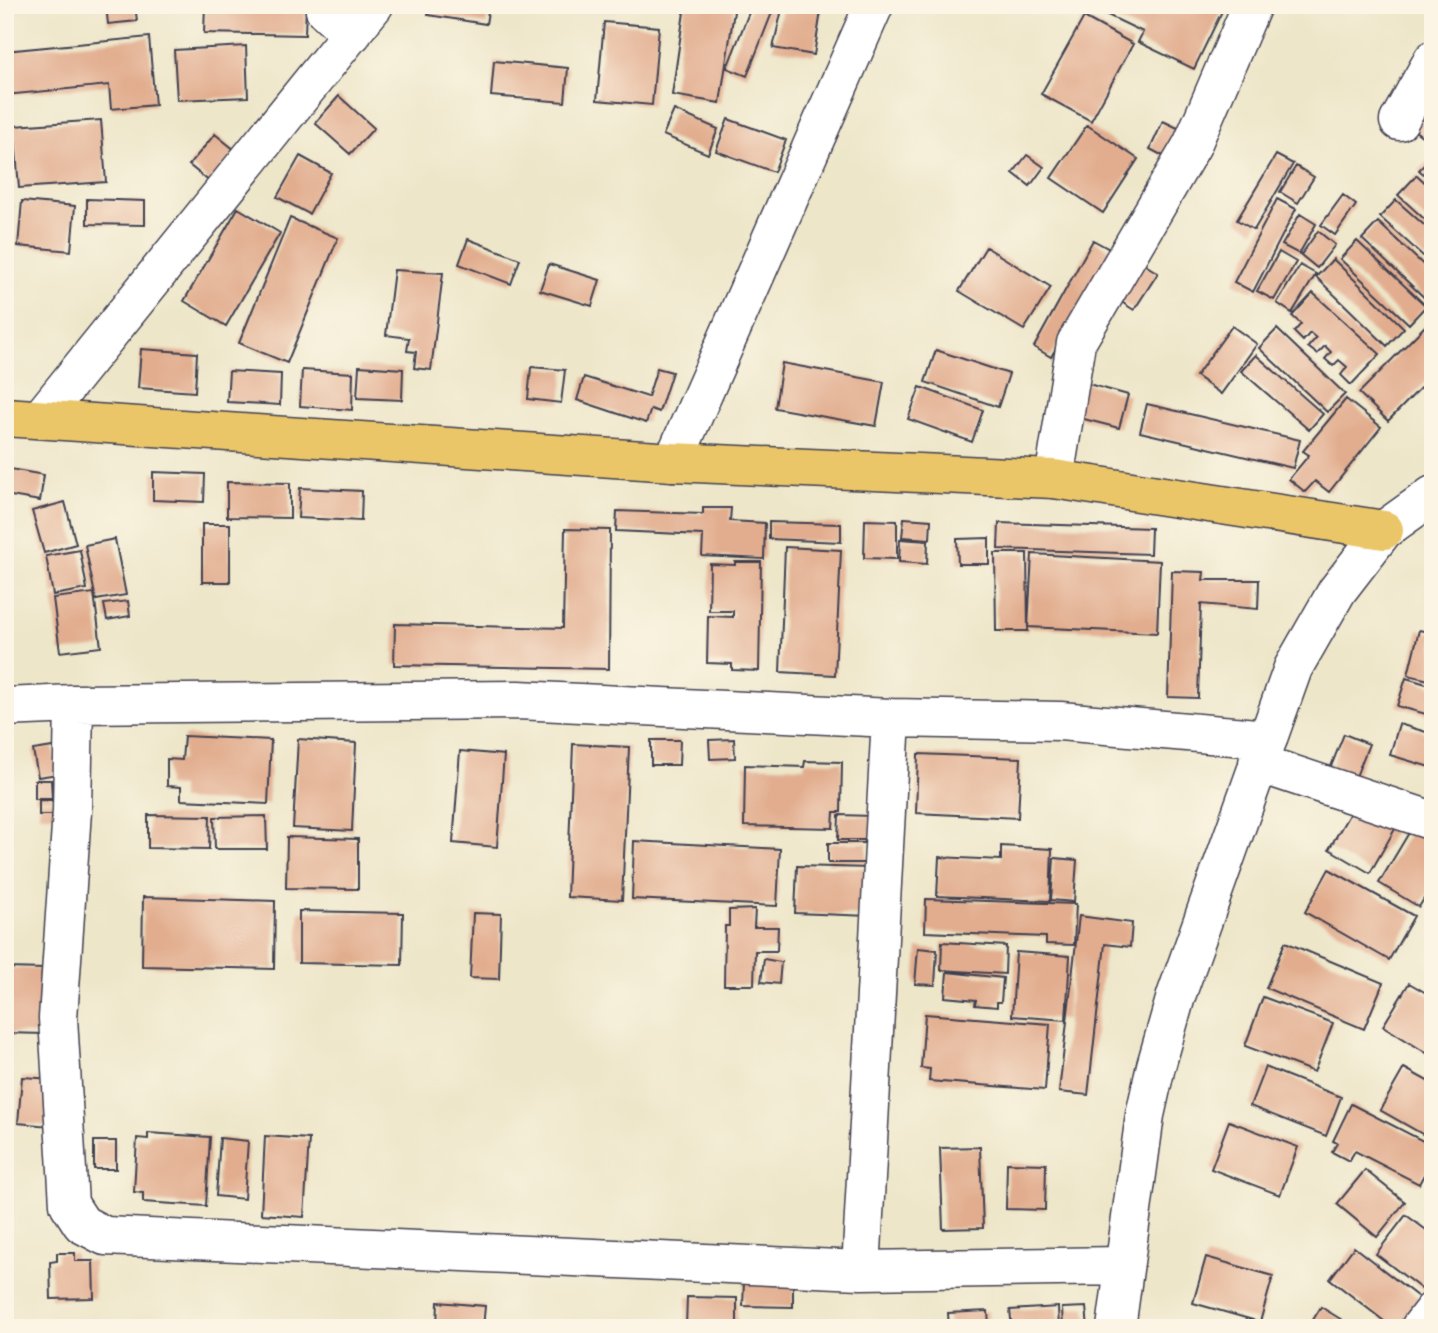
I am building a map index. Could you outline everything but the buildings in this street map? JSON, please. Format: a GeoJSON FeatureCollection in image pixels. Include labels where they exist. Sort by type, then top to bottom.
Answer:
{"type":"FeatureCollection","features":[{"type":"Feature","properties":{"kind":"main road"},"geometry":{"type":"LineString","coordinates":[[23,418],[673,462],[1054,479],[1384,530]]}},
{"type":"Feature","properties":{"kind":"street"},"geometry":{"type":"LineString","coordinates":[[23,418],[363,20],[325,10],[326,5]]}},
{"type":"Feature","properties":{"kind":"street"},"geometry":{"type":"LineString","coordinates":[[673,462],[874,5]]}},
{"type":"Feature","properties":{"kind":"street"},"geometry":{"type":"LineString","coordinates":[[1054,479],[1076,343],[1192,145],[1252,5]]}},
{"type":"Feature","properties":{"kind":"street"},"geometry":{"type":"LineString","coordinates":[[1399,121],[1433,60]]}},
{"type":"Feature","properties":{"kind":"street"},"geometry":{"type":"LineString","coordinates":[[1115,1328],[1145,1115],[1156,1066],[1176,996],[1293,668],[1337,591],[1384,530],[1433,495]]}},
{"type":"Feature","properties":{"kind":"street"},"geometry":{"type":"LineString","coordinates":[[5,707],[518,700],[891,718],[1060,721],[1263,751],[1433,821]]}},
{"type":"Feature","properties":{"kind":"street"},"geometry":{"type":"LineString","coordinates":[[74,704],[72,811],[58,1018],[69,1204],[82,1224],[105,1236],[861,1270],[1122,1266]]}},
{"type":"Feature","properties":{"kind":"street"},"geometry":{"type":"LineString","coordinates":[[861,1270],[891,718]]}},
{"type":"Feature","properties":{"kind":"street"},"geometry":{"type":"LineString","coordinates":[[1420,1328],[1433,1311]]}}]}
